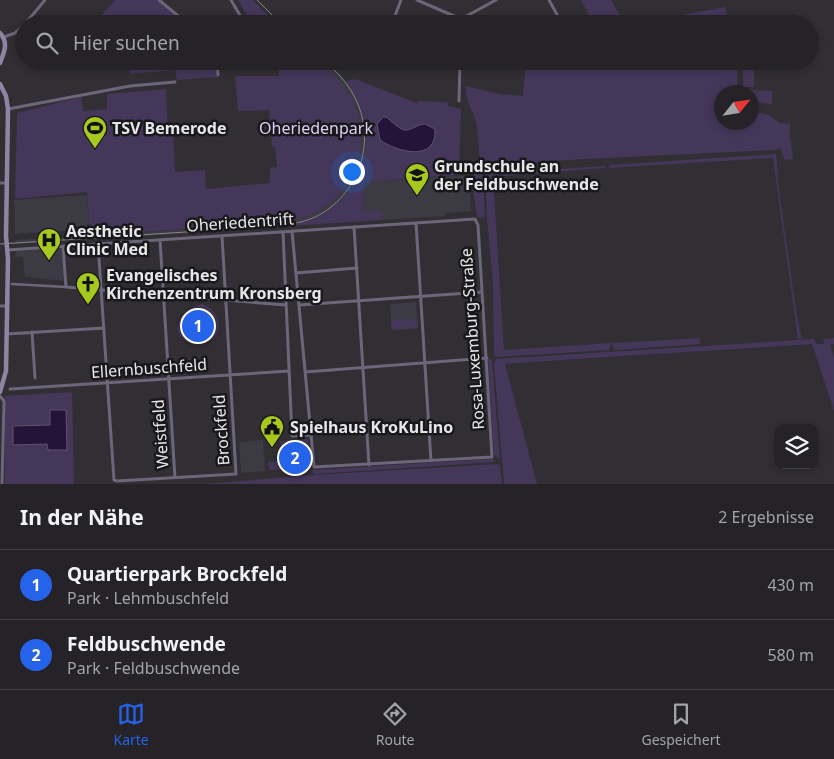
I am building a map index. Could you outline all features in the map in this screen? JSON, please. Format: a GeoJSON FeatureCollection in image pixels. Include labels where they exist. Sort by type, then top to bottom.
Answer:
{"type":"FeatureCollection","features":[{"type":"Feature","properties":{"kind":"main road"},"geometry":{"type":"LineString","coordinates":[[0,33],[4,37],[6,47],[0,63]]}},
{"type":"Feature","properties":{"kind":"main road"},"geometry":{"type":"LineString","coordinates":[[0,84],[6,96],[8,109],[6,371],[0,394]]}},
{"type":"Feature","properties":{"kind":"main road"},"geometry":{"type":"LineString","coordinates":[[1,250],[7,250]]}},
{"type":"Feature","properties":{"kind":"street"},"geometry":{"type":"LineString","coordinates":[[32,15],[45,0]]}},
{"type":"Feature","properties":{"kind":"street"},"geometry":{"type":"LineString","coordinates":[[159,0],[177,15]]}},
{"type":"Feature","properties":{"kind":"street"},"geometry":{"type":"LineString","coordinates":[[231,0],[240,15]]}},
{"type":"Feature","properties":{"kind":"street"},"geometry":{"type":"LineString","coordinates":[[395,15],[401,0]]}},
{"type":"Feature","properties":{"kind":"street"},"geometry":{"type":"LineString","coordinates":[[417,0],[452,15]]}},
{"type":"Feature","properties":{"kind":"street"},"geometry":{"type":"LineString","coordinates":[[468,15],[496,0]]}},
{"type":"Feature","properties":{"kind":"street"},"geometry":{"type":"LineString","coordinates":[[549,0],[557,15]]}},
{"type":"Feature","properties":{"kind":"street"},"geometry":{"type":"LineString","coordinates":[[4,37],[15,33]]}},
{"type":"Feature","properties":{"kind":"street"},"geometry":{"type":"LineString","coordinates":[[218,70],[218,75]]}},
{"type":"Feature","properties":{"kind":"street"},"geometry":{"type":"LineString","coordinates":[[459,101],[460,70]]}},
{"type":"Feature","properties":{"kind":"street"},"geometry":{"type":"LineString","coordinates":[[8,109],[130,86],[175,82]]}},
{"type":"Feature","properties":{"kind":"street"},"geometry":{"type":"LineString","coordinates":[[0,183],[7,183]]}},
{"type":"Feature","properties":{"kind":"street","name":"Oheriedentrift"},"geometry":{"type":"LineString","coordinates":[[7,250],[475,219]]}},
{"type":"Feature","properties":{"kind":"street","name":"Rosa-Luxemburg-Straße"},"geometry":{"type":"LineString","coordinates":[[431,461],[492,457],[478,226],[475,219]]}},
{"type":"Feature","properties":{"kind":"street"},"geometry":{"type":"LineString","coordinates":[[292,231],[314,468],[431,461],[416,223]]}},
{"type":"Feature","properties":{"kind":"street"},"geometry":{"type":"LineString","coordinates":[[354,227],[369,465]]}},
{"type":"Feature","properties":{"kind":"street"},"geometry":{"type":"LineString","coordinates":[[283,232],[292,436],[311,435]]}},
{"type":"Feature","properties":{"kind":"street","name":"Brockfeld"},"geometry":{"type":"LineString","coordinates":[[175,478],[236,474],[222,236]]}},
{"type":"Feature","properties":{"kind":"street","name":"Weistfeld"},"geometry":{"type":"LineString","coordinates":[[160,240],[175,478]]}},
{"type":"Feature","properties":{"kind":"street"},"geometry":{"type":"LineString","coordinates":[[98,244],[114,480],[175,478]]}},
{"type":"Feature","properties":{"kind":"street"},"geometry":{"type":"LineString","coordinates":[[63,246],[66,287]]}},
{"type":"Feature","properties":{"kind":"street"},"geometry":{"type":"LineString","coordinates":[[296,273],[357,268]]}},
{"type":"Feature","properties":{"kind":"street"},"geometry":{"type":"LineString","coordinates":[[12,284],[286,304]]}},
{"type":"Feature","properties":{"kind":"street"},"geometry":{"type":"LineString","coordinates":[[299,305],[482,292]]}},
{"type":"Feature","properties":{"kind":"street"},"geometry":{"type":"LineString","coordinates":[[0,306],[6,306]]}},
{"type":"Feature","properties":{"kind":"street"},"geometry":{"type":"LineString","coordinates":[[6,334],[104,328]]}},
{"type":"Feature","properties":{"kind":"street"},"geometry":{"type":"LineString","coordinates":[[32,332],[35,378]]}},
{"type":"Feature","properties":{"kind":"street"},"geometry":{"type":"LineString","coordinates":[[305,372],[487,358]]}},
{"type":"Feature","properties":{"kind":"street","name":"Ellernbuschfeld"},"geometry":{"type":"LineString","coordinates":[[10,389],[289,371]]}},
{"type":"Feature","properties":{"kind":"street"},"geometry":{"type":"LineString","coordinates":[[0,394],[4,401],[2,484]]}},
{"type":"Feature","properties":{"kind":"shaded area"},"geometry":{"type":"Polygon","coordinates":[[[328,70],[336,70],[340,74],[355,93],[361,107],[366,134],[363,162],[349,189],[330,209],[302,223],[280,227],[280,223],[296,220],[317,212],[338,196],[351,178],[359,155],[360,125],[356,107],[340,82],[328,70]]]}},
{"type":"Feature","properties":{"kind":"shaded area"},"geometry":{"type":"Polygon","coordinates":[[[383,117],[386,117],[404,130],[425,124],[435,129],[434,140],[430,147],[423,151],[415,152],[405,151],[387,144],[380,140],[377,124],[383,117]]]}},
{"type":"Feature","properties":{"kind":"shaded area","name":"Grundschule an der Feldbuschwende"},"geometry":{"type":"Polygon","coordinates":[[[469,175],[471,211],[445,213],[445,216],[382,220],[382,211],[364,211],[362,182],[469,175]]]}},
{"type":"Feature","properties":{"kind":"shaded area"},"geometry":{"type":"Polygon","coordinates":[[[87,195],[88,229],[15,234],[14,200],[87,195]]]}},
{"type":"Feature","properties":{"kind":"shaded area"},"geometry":{"type":"Polygon","coordinates":[[[223,227],[223,231],[16,244],[16,240],[223,227]]]}},
{"type":"Feature","properties":{"kind":"shaded area"},"geometry":{"type":"Polygon","coordinates":[[[62,248],[64,281],[25,277],[23,257],[15,257],[16,251],[62,248]]]}},
{"type":"Feature","properties":{"kind":"shaded area"},"geometry":{"type":"Polygon","coordinates":[[[416,302],[418,328],[392,330],[390,304],[416,302]]]}},
{"type":"Feature","properties":{"kind":"shaded area"},"geometry":{"type":"Polygon","coordinates":[[[50,410],[66,410],[67,450],[48,450],[47,444],[13,445],[13,426],[50,425],[50,410]]]}},
{"type":"Feature","properties":{"kind":"shaded area"},"geometry":{"type":"Polygon","coordinates":[[[263,440],[265,471],[241,473],[239,442],[263,440]]]}},
{"type":"Feature","properties":{"kind":"green space"},"geometry":{"type":"Polygon","coordinates":[[[115,0],[161,0],[179,15],[102,15],[115,0]]]}},
{"type":"Feature","properties":{"kind":"green space"},"geometry":{"type":"Polygon","coordinates":[[[238,0],[253,0],[267,15],[247,15],[238,0]]]}},
{"type":"Feature","properties":{"kind":"green space"},"geometry":{"type":"Polygon","coordinates":[[[581,0],[611,0],[620,15],[589,15],[581,0]]]}},
{"type":"Feature","properties":{"kind":"green space"},"geometry":{"type":"Polygon","coordinates":[[[726,7],[726,15],[681,15],[726,7]]]}},
{"type":"Feature","properties":{"kind":"green space"},"geometry":{"type":"Polygon","coordinates":[[[130,70],[175,70],[130,74],[130,70]]]}},
{"type":"Feature","properties":{"kind":"green space"},"geometry":{"type":"Polygon","coordinates":[[[175,70],[219,70],[219,77],[177,80],[175,70]]]}},
{"type":"Feature","properties":{"kind":"green space","name":"Oheriedenpark"},"geometry":{"type":"Polygon","coordinates":[[[279,70],[329,70],[345,88],[358,114],[361,130],[361,147],[351,177],[342,191],[317,212],[299,219],[280,223],[90,235],[87,192],[15,199],[17,113],[81,97],[83,111],[107,109],[107,94],[166,89],[168,127],[173,127],[175,172],[205,170],[206,189],[270,183],[270,168],[277,167],[275,147],[272,147],[269,110],[238,111],[235,76],[279,76],[279,70]]]}},
{"type":"Feature","properties":{"kind":"green space"},"geometry":{"type":"Polygon","coordinates":[[[525,70],[738,70],[737,85],[714,85],[714,130],[759,130],[759,113],[769,115],[780,123],[790,124],[793,159],[785,160],[780,148],[775,150],[584,159],[486,166],[482,164],[480,159],[477,127],[467,99],[466,86],[499,94],[523,96],[525,70]]]}},
{"type":"Feature","properties":{"kind":"green space"},"geometry":{"type":"Polygon","coordinates":[[[743,70],[754,70],[754,85],[743,85],[743,70]]]}},
{"type":"Feature","properties":{"kind":"green space"},"geometry":{"type":"Polygon","coordinates":[[[355,79],[417,103],[418,101],[448,102],[448,106],[461,109],[459,175],[363,182],[364,210],[382,211],[382,220],[290,226],[314,218],[334,205],[350,189],[360,170],[365,148],[365,126],[359,103],[346,81],[355,79]]]}},
{"type":"Feature","properties":{"kind":"green space"},"geometry":{"type":"Polygon","coordinates":[[[759,90],[772,91],[772,104],[759,103],[759,90]]]}},
{"type":"Feature","properties":{"kind":"green space"},"geometry":{"type":"Polygon","coordinates":[[[776,154],[779,191],[797,317],[802,339],[798,339],[773,158],[608,168],[610,165],[776,154]]]}},
{"type":"Feature","properties":{"kind":"green space"},"geometry":{"type":"Polygon","coordinates":[[[605,166],[605,168],[493,177],[504,350],[611,343],[609,350],[496,357],[494,355],[493,285],[485,174],[605,166]]]}},
{"type":"Feature","properties":{"kind":"green space"},"geometry":{"type":"Polygon","coordinates":[[[474,174],[481,174],[483,176],[485,217],[483,218],[477,217],[473,191],[472,176],[474,174]]]}},
{"type":"Feature","properties":{"kind":"green space"},"geometry":{"type":"Polygon","coordinates":[[[202,304],[214,312],[218,320],[219,329],[214,338],[207,342],[199,345],[189,343],[179,335],[178,324],[186,313],[202,304]]]}},
{"type":"Feature","properties":{"kind":"green space"},"geometry":{"type":"Polygon","coordinates":[[[417,319],[418,328],[392,330],[391,320],[417,319]]]}},
{"type":"Feature","properties":{"kind":"green space"},"geometry":{"type":"Polygon","coordinates":[[[700,338],[700,344],[614,350],[612,343],[700,338]]]}},
{"type":"Feature","properties":{"kind":"green space"},"geometry":{"type":"Polygon","coordinates":[[[834,338],[834,344],[830,344],[834,358],[834,411],[812,344],[505,364],[537,484],[504,484],[494,363],[496,359],[814,339],[816,344],[824,344],[823,339],[834,338]]]}},
{"type":"Feature","properties":{"kind":"green space"},"geometry":{"type":"Polygon","coordinates":[[[488,359],[492,359],[500,459],[494,455],[488,359]]]}},
{"type":"Feature","properties":{"kind":"green space"},"geometry":{"type":"Polygon","coordinates":[[[72,392],[74,484],[5,484],[5,396],[72,392]]]}},
{"type":"Feature","properties":{"kind":"green space"},"geometry":{"type":"Polygon","coordinates":[[[308,439],[310,469],[269,470],[268,462],[282,461],[280,441],[308,439]]]}},
{"type":"Feature","properties":{"kind":"green space"},"geometry":{"type":"Polygon","coordinates":[[[492,459],[495,462],[313,474],[312,470],[492,459]]]}},
{"type":"Feature","properties":{"kind":"green space"},"geometry":{"type":"Polygon","coordinates":[[[497,464],[500,466],[502,484],[206,484],[312,475],[497,464]]]}},
{"type":"Feature","properties":{"kind":"tram line"},"geometry":{"type":"LineString","coordinates":[[257,0],[272,15]]}},
{"type":"Feature","properties":{"kind":"tram line"},"geometry":{"type":"LineString","coordinates":[[0,244],[279,226],[304,221],[319,215],[334,205],[355,178],[361,163],[364,146],[361,112],[348,86],[334,70]]}},
{"type":"Feature","properties":{"kind":"place","name":"TSV Bemerode"},"geometry":{"type":"Point","coordinates":[95,149]}},
{"type":"Feature","properties":{"kind":"place","name":"Grundschule an der Feldbuschwende"},"geometry":{"type":"Point","coordinates":[417,196]}},
{"type":"Feature","properties":{"kind":"place","name":"Aesthetic Clinic Med"},"geometry":{"type":"Point","coordinates":[49,261]}},
{"type":"Feature","properties":{"kind":"place","name":"Evangelisches Kirchenzentrum Kronsberg"},"geometry":{"type":"Point","coordinates":[88,305]}},
{"type":"Feature","properties":{"kind":"place","name":"Quartierpark Brockfeld"},"geometry":{"type":"Point","coordinates":[198,326]}},
{"type":"Feature","properties":{"kind":"place","name":"Spielhaus KroKuLino"},"geometry":{"type":"Point","coordinates":[272,448]}},
{"type":"Feature","properties":{"kind":"place","name":"Feldbuschwende"},"geometry":{"type":"Point","coordinates":[295,458]}}]}
